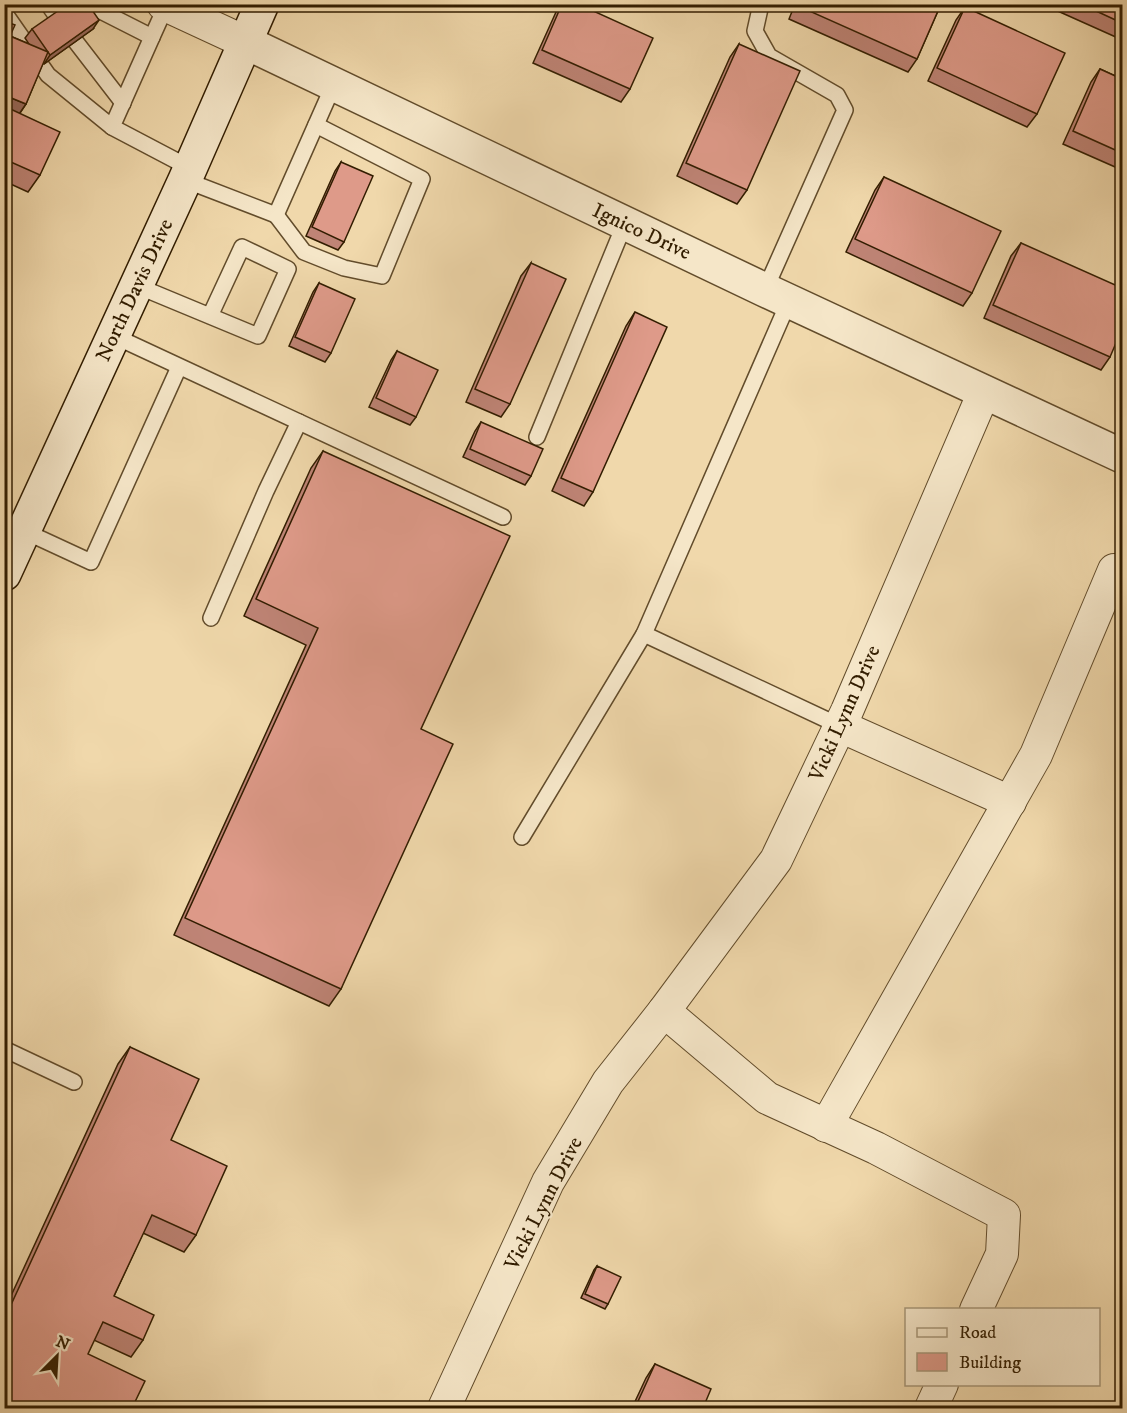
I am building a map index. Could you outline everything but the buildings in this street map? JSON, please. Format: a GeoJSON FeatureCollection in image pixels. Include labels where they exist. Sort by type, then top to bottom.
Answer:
{"type":"FeatureCollection","features":[{"type":"Feature","properties":{"kind":"street","name":"North Davis Drive"},"geometry":{"type":"LineString","coordinates":[[4,574],[262,4]]}},
{"type":"Feature","properties":{"kind":"street","name":"Ignico Drive"},"geometry":{"type":"LineString","coordinates":[[165,5],[1122,456]]}},
{"type":"Feature","properties":{"kind":"street","name":"Vicki Lynn Drive"},"geometry":{"type":"LineString","coordinates":[[444,1408],[548,1182],[608,1082],[664,1011],[776,860],[840,726],[984,392]]}},
{"type":"Feature","properties":{"kind":"street"},"geometry":{"type":"LineString","coordinates":[[826,1126],[1036,755],[1114,570]]}},
{"type":"Feature","properties":{"kind":"street"},"geometry":{"type":"LineString","coordinates":[[840,726],[1010,802]]}},
{"type":"Feature","properties":{"kind":"street"},"geometry":{"type":"LineString","coordinates":[[664,1011],[767,1098],[876,1148],[1004,1215],[1002,1254],[977,1308]]}},
{"type":"Feature","properties":{"kind":"street"},"geometry":{"type":"LineString","coordinates":[[932,1408],[941,1386]]}},
{"type":"Feature","properties":{"kind":"lane"},"geometry":{"type":"LineString","coordinates":[[87,4],[152,37]]}},
{"type":"Feature","properties":{"kind":"lane"},"geometry":{"type":"LineString","coordinates":[[522,837],[644,634],[777,295],[845,110],[837,95],[769,56],[755,31],[761,4]]}},
{"type":"Feature","properties":{"kind":"lane"},"geometry":{"type":"LineString","coordinates":[[112,127],[165,5]]}},
{"type":"Feature","properties":{"kind":"lane"},"geometry":{"type":"LineString","coordinates":[[4,12],[48,75],[112,127],[187,174],[276,215],[304,252],[344,268],[382,276],[422,179],[316,125]]}},
{"type":"Feature","properties":{"kind":"lane"},"geometry":{"type":"LineString","coordinates":[[76,42],[123,103]]}},
{"type":"Feature","properties":{"kind":"lane"},"geometry":{"type":"LineString","coordinates":[[276,215],[334,84]]}},
{"type":"Feature","properties":{"kind":"lane"},"geometry":{"type":"LineString","coordinates":[[537,437],[625,223]]}},
{"type":"Feature","properties":{"kind":"lane"},"geometry":{"type":"LineString","coordinates":[[135,285],[258,336],[288,269],[242,247],[210,316]]}},
{"type":"Feature","properties":{"kind":"lane"},"geometry":{"type":"LineString","coordinates":[[112,335],[503,517]]}},
{"type":"Feature","properties":{"kind":"lane"},"geometry":{"type":"LineString","coordinates":[[24,531],[92,562],[179,367]]}},
{"type":"Feature","properties":{"kind":"lane"},"geometry":{"type":"LineString","coordinates":[[211,618],[266,491],[299,422]]}},
{"type":"Feature","properties":{"kind":"lane"},"geometry":{"type":"LineString","coordinates":[[644,634],[840,726]]}},
{"type":"Feature","properties":{"kind":"lane"},"geometry":{"type":"LineString","coordinates":[[4,1049],[74,1082]]}}]}
